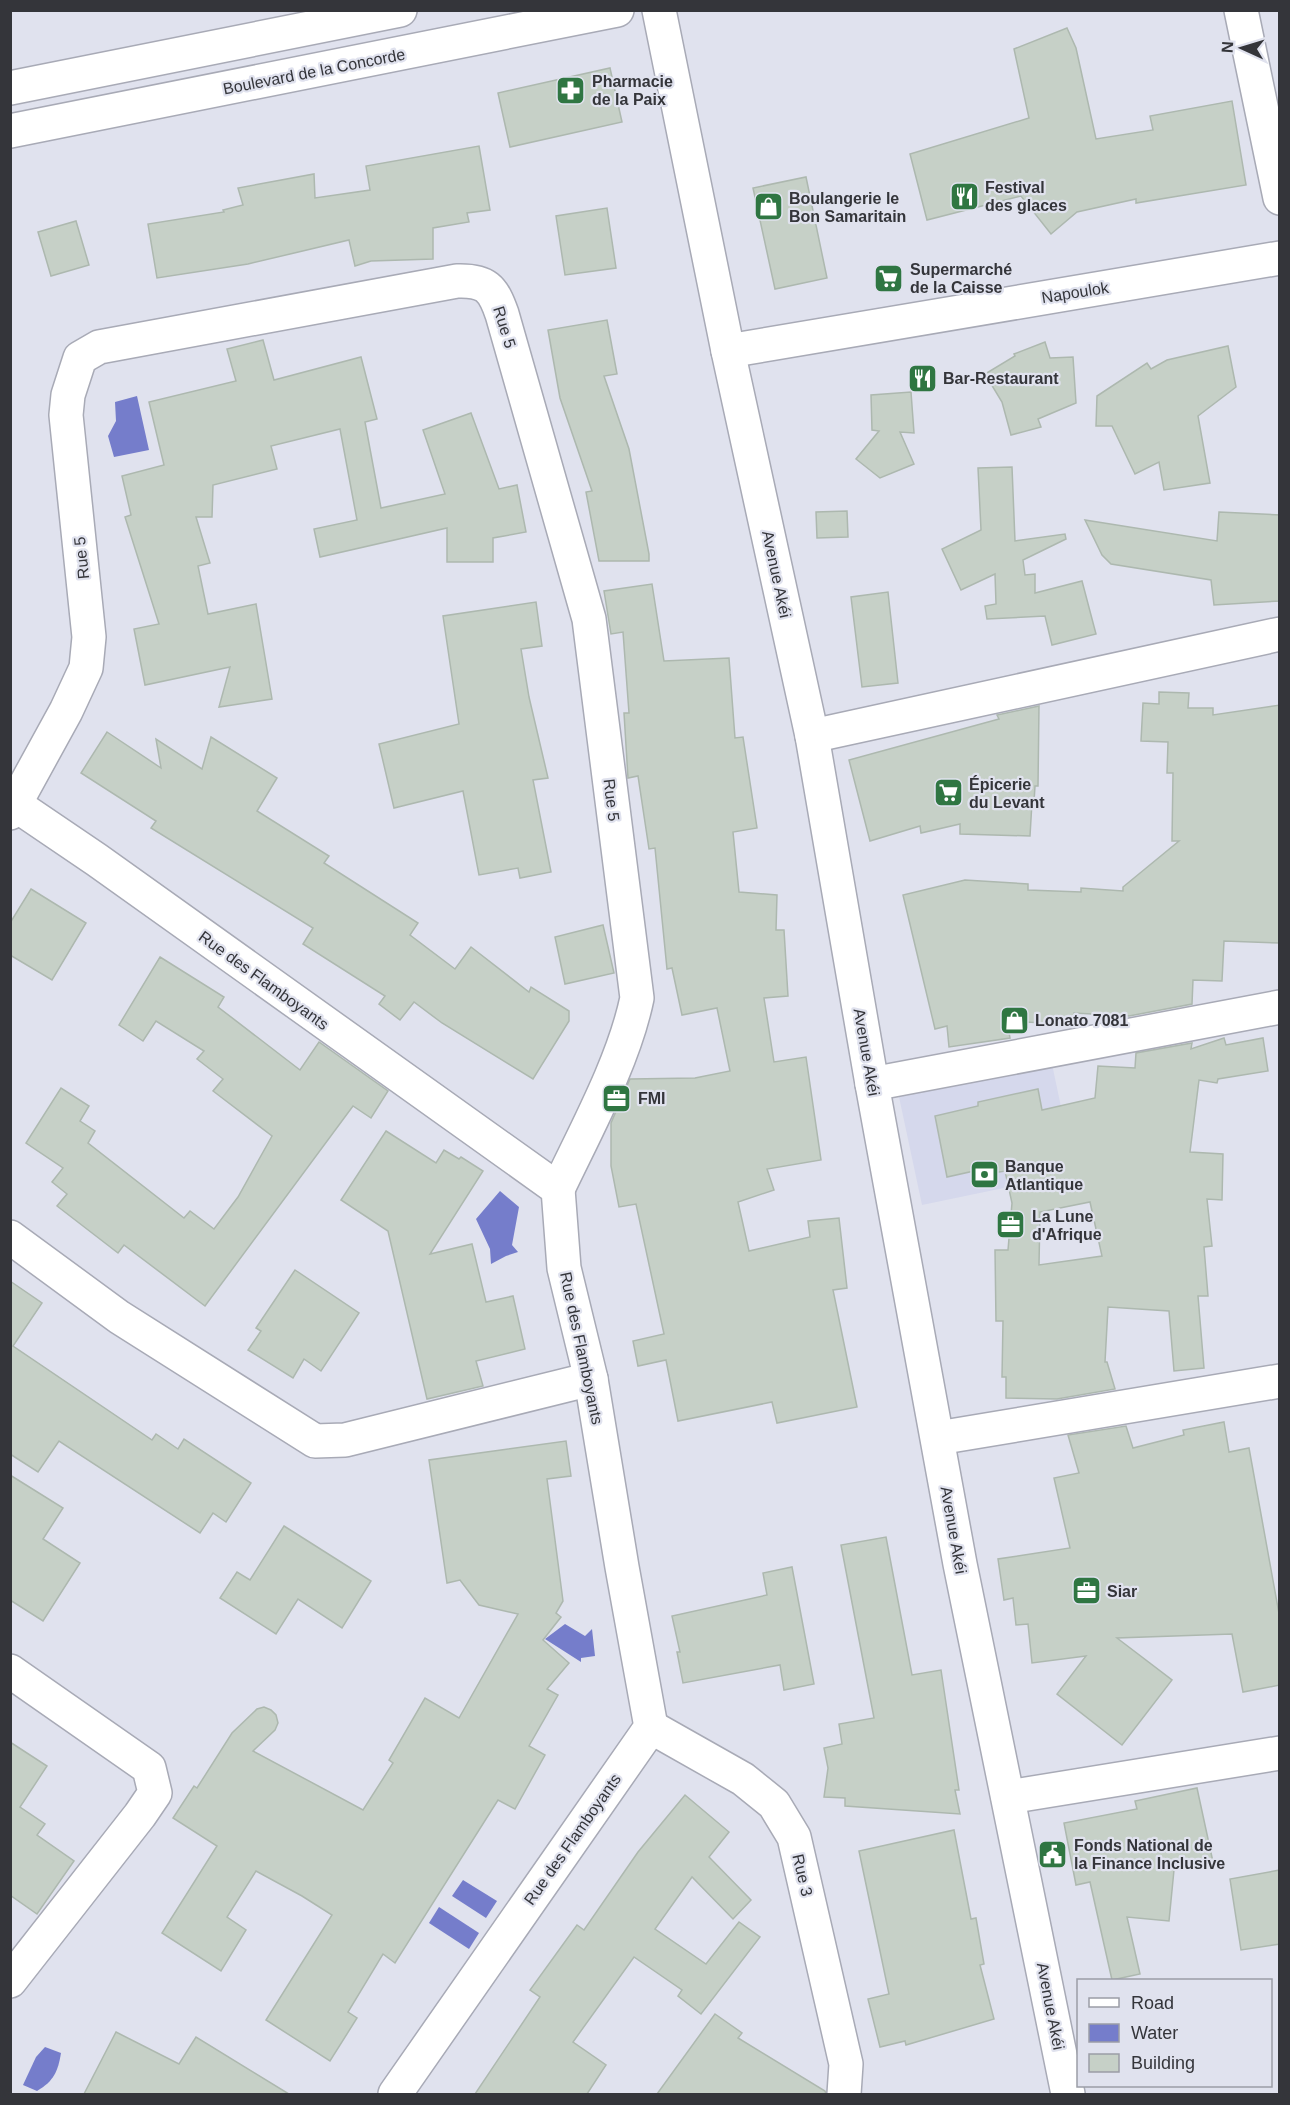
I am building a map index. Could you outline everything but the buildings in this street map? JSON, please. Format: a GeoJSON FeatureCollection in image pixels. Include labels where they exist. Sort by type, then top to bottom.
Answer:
{"type":"FeatureCollection","features":[{"type":"Feature","properties":{"kind":"street"},"geometry":{"type":"LineString","coordinates":[[10,88],[400,10]]}},
{"type":"Feature","properties":{"kind":"street","name":"Boulevard de la Concorde"},"geometry":{"type":"LineString","coordinates":[[10,131],[616,10]]}},
{"type":"Feature","properties":{"kind":"street","name":"Avenue Akéi"},"geometry":{"type":"LineString","coordinates":[[659,10],[728,351],[812,736],[872,1084],[960,1564],[1068,2094]]}},
{"type":"Feature","properties":{"kind":"street"},"geometry":{"type":"LineString","coordinates":[[1241,10],[1280,198]]}},
{"type":"Feature","properties":{"kind":"street","name":"Napoulok"},"geometry":{"type":"LineString","coordinates":[[728,351],[1280,258]]}},
{"type":"Feature","properties":{"kind":"street","name":"Rue 5"},"geometry":{"type":"LineString","coordinates":[[12,806],[66,711],[86,668],[89,637],[66,415],[68,395],[80,358],[99,347],[457,281],[474,280],[484,284],[496,297],[502,314],[589,619],[637,998],[632,1026],[558,1189]]}},
{"type":"Feature","properties":{"kind":"street"},"geometry":{"type":"LineString","coordinates":[[812,736],[1280,634]]}},
{"type":"Feature","properties":{"kind":"street","name":"Rue des Flamboyants"},"geometry":{"type":"LineString","coordinates":[[12,806],[558,1189],[564,1268],[591,1379],[651,1726],[395,2094]]}},
{"type":"Feature","properties":{"kind":"street"},"geometry":{"type":"LineString","coordinates":[[872,1084],[1280,1007]]}},
{"type":"Feature","properties":{"kind":"street"},"geometry":{"type":"LineString","coordinates":[[10,1237],[119,1317],[315,1441],[345,1440],[591,1379]]}},
{"type":"Feature","properties":{"kind":"street"},"geometry":{"type":"LineString","coordinates":[[938,1438],[1280,1381]]}},
{"type":"Feature","properties":{"kind":"street"},"geometry":{"type":"LineString","coordinates":[[10,1671],[149,1768],[155,1792],[140,1815],[10,1981]]}},
{"type":"Feature","properties":{"kind":"street","name":"Rue 3"},"geometry":{"type":"LineString","coordinates":[[651,1726],[743,1779],[759,1791],[774,1804],[795,1837],[846,2064],[844,2094]]}},
{"type":"Feature","properties":{"kind":"street"},"geometry":{"type":"LineString","coordinates":[[1008,1797],[1280,1753]]}},
{"type":"Feature","properties":{"kind":"shaded area"},"geometry":{"type":"Polygon","coordinates":[[[1052,1064],[1075,1173],[922,1205],[899,1097],[1052,1064]]]}},
{"type":"Feature","properties":{"kind":"water"},"geometry":{"type":"Polygon","coordinates":[[[137,396],[149,450],[114,457],[108,436],[116,421],[115,402],[137,396]]]}},
{"type":"Feature","properties":{"kind":"water"},"geometry":{"type":"Polygon","coordinates":[[[500,1191],[519,1207],[512,1245],[518,1252],[491,1264],[490,1249],[476,1219],[500,1191]]]}},
{"type":"Feature","properties":{"kind":"water"},"geometry":{"type":"Polygon","coordinates":[[[565,1624],[585,1636],[592,1629],[595,1656],[581,1658],[581,1662],[545,1639],[565,1624]]]}},
{"type":"Feature","properties":{"kind":"water"},"geometry":{"type":"Polygon","coordinates":[[[463,1880],[497,1901],[486,1918],[452,1896],[463,1880]]]}},
{"type":"Feature","properties":{"kind":"water"},"geometry":{"type":"Polygon","coordinates":[[[439,1907],[479,1933],[469,1949],[429,1923],[439,1907]]]}},
{"type":"Feature","properties":{"kind":"water"},"geometry":{"type":"Polygon","coordinates":[[[45,2047],[61,2053],[54,2075],[37,2091],[23,2085],[36,2057],[45,2047]]]}},
{"type":"Feature","properties":{"kind":"place","name":"Pharmacie de la Paix"},"geometry":{"type":"Point","coordinates":[571,90]}},
{"type":"Feature","properties":{"kind":"place","name":"Festival des glaces"},"geometry":{"type":"Point","coordinates":[964,196]}},
{"type":"Feature","properties":{"kind":"place","name":"Boulangerie le Bon Samaritain"},"geometry":{"type":"Point","coordinates":[768,207]}},
{"type":"Feature","properties":{"kind":"place","name":"Supermarché de la Caisse"},"geometry":{"type":"Point","coordinates":[889,278]}},
{"type":"Feature","properties":{"kind":"place","name":"Bar-Restaurant"},"geometry":{"type":"Point","coordinates":[922,378]}},
{"type":"Feature","properties":{"kind":"place","name":"Épicerie du Levant"},"geometry":{"type":"Point","coordinates":[948,793]}},
{"type":"Feature","properties":{"kind":"place","name":"Lonato 7081"},"geometry":{"type":"Point","coordinates":[1014,1020]}},
{"type":"Feature","properties":{"kind":"place","name":"FMI"},"geometry":{"type":"Point","coordinates":[617,1098]}},
{"type":"Feature","properties":{"kind":"place","name":"Banque Atlantique"},"geometry":{"type":"Point","coordinates":[984,1175]}},
{"type":"Feature","properties":{"kind":"place","name":"La Lune d'Afrique"},"geometry":{"type":"Point","coordinates":[1011,1225]}},
{"type":"Feature","properties":{"kind":"place","name":"Siar"},"geometry":{"type":"Point","coordinates":[1086,1591]}},
{"type":"Feature","properties":{"kind":"place","name":"Fonds National de la Finance Inclusive"},"geometry":{"type":"Point","coordinates":[1053,1854]}}]}
